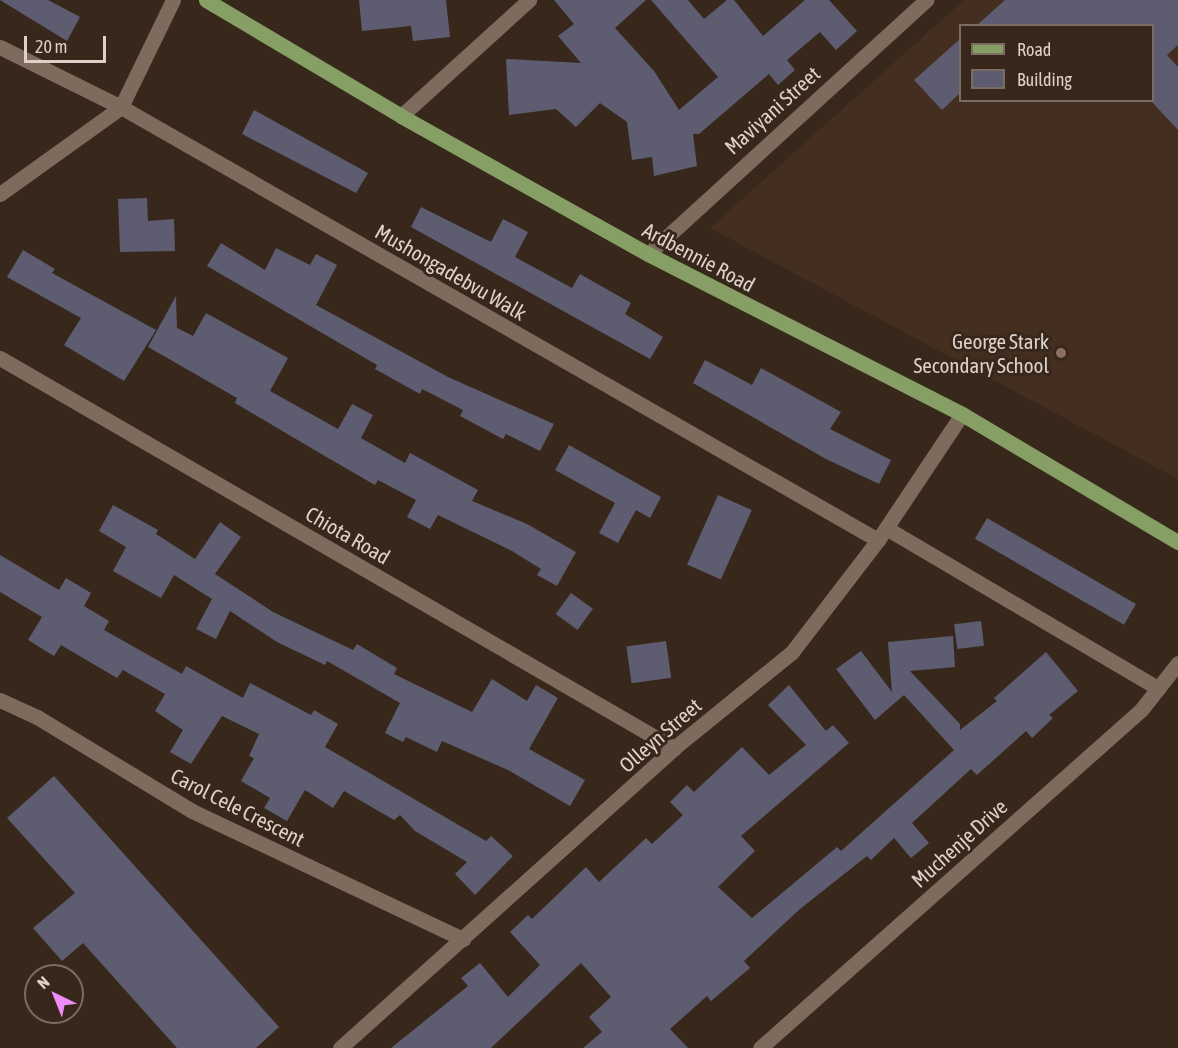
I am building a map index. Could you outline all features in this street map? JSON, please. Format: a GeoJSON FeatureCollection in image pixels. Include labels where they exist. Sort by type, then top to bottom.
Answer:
{"type":"FeatureCollection","features":[{"type":"Feature","properties":{"kind":"main road","name":"Ardbennie Road"},"geometry":{"type":"LineString","coordinates":[[206,0],[400,116],[648,254],[962,414],[1178,542]]}},
{"type":"Feature","properties":{"kind":"street"},"geometry":{"type":"LineString","coordinates":[[0,194],[121,107],[173,0]]}},
{"type":"Feature","properties":{"kind":"street"},"geometry":{"type":"LineString","coordinates":[[400,116],[529,0]]}},
{"type":"Feature","properties":{"kind":"street","name":"Maviyani Street"},"geometry":{"type":"LineString","coordinates":[[648,254],[926,0]]}},
{"type":"Feature","properties":{"kind":"street","name":"Mushongadebvu Walk"},"geometry":{"type":"LineString","coordinates":[[0,47],[121,107],[1158,688]]}},
{"type":"Feature","properties":{"kind":"street","name":"Chiota Road"},"geometry":{"type":"LineString","coordinates":[[0,358],[674,748]]}},
{"type":"Feature","properties":{"kind":"street","name":"Olleyn Street"},"geometry":{"type":"LineString","coordinates":[[340,1048],[674,748],[792,652],[882,534],[962,414]]}},
{"type":"Feature","properties":{"kind":"street","name":"Muchenje Drive"},"geometry":{"type":"LineString","coordinates":[[760,1048],[1141,710],[1178,663]]}},
{"type":"Feature","properties":{"kind":"street","name":"Carol Cele Crescent"},"geometry":{"type":"LineString","coordinates":[[0,700],[37,717],[192,811],[463,939]]}},
{"type":"Feature","properties":{"kind":"shaded area","name":"George Stark Secondary School"},"geometry":{"type":"Polygon","coordinates":[[[964,0],[1178,0],[1178,479],[710,228],[964,0]]]}},
{"type":"Feature","properties":{"kind":"building"},"geometry":{"type":"Polygon","coordinates":[[[0,0],[48,0],[80,17],[67,41],[0,0]]]}},
{"type":"Feature","properties":{"kind":"building"},"geometry":{"type":"Polygon","coordinates":[[[359,0],[446,0],[450,37],[413,41],[411,26],[362,31],[359,0]]]}},
{"type":"Feature","properties":{"kind":"building"},"geometry":{"type":"Polygon","coordinates":[[[554,0],[646,0],[615,28],[654,71],[679,110],[718,77],[651,0],[688,0],[704,19],[727,0],[734,0],[763,36],[805,0],[829,0],[857,31],[836,50],[820,32],[787,60],[795,70],[778,85],[769,74],[699,134],[693,134],[697,166],[654,176],[652,157],[632,160],[627,122],[600,103],[576,127],[556,109],[509,115],[506,59],[581,63],[558,36],[574,24],[554,0]]]}},
{"type":"Feature","properties":{"kind":"building"},"geometry":{"type":"Polygon","coordinates":[[[1005,0],[1178,0],[1178,45],[1167,55],[1178,67],[1178,130],[1152,102],[1154,102],[1154,24],[978,24],[1005,0]]]}},
{"type":"Feature","properties":{"kind":"building"},"geometry":{"type":"Polygon","coordinates":[[[959,40],[959,94],[942,110],[914,80],[959,40]]]}},
{"type":"Feature","properties":{"kind":"building"},"geometry":{"type":"Polygon","coordinates":[[[254,110],[368,173],[356,193],[242,134],[254,110]]]}},
{"type":"Feature","properties":{"kind":"building"},"geometry":{"type":"Polygon","coordinates":[[[147,198],[148,221],[174,219],[175,251],[120,252],[118,199],[147,198]]]}},
{"type":"Feature","properties":{"kind":"building"},"geometry":{"type":"Polygon","coordinates":[[[421,207],[491,242],[503,219],[528,232],[515,257],[572,288],[580,274],[631,303],[625,314],[663,337],[650,359],[411,227],[421,207]]]}},
{"type":"Feature","properties":{"kind":"building"},"geometry":{"type":"Polygon","coordinates":[[[221,243],[265,270],[276,248],[310,265],[316,254],[337,265],[316,305],[448,377],[554,424],[540,451],[506,434],[503,439],[460,416],[463,410],[422,389],[420,394],[375,369],[377,365],[207,266],[221,243]]]}},
{"type":"Feature","properties":{"kind":"building"},"geometry":{"type":"Polygon","coordinates":[[[23,250],[55,269],[52,273],[156,330],[124,381],[64,345],[81,318],[7,277],[23,250]]]}},
{"type":"Feature","properties":{"kind":"building"},"geometry":{"type":"Polygon","coordinates":[[[176,296],[177,328],[193,336],[206,313],[288,358],[270,391],[338,429],[352,404],[373,415],[361,438],[405,463],[410,453],[478,490],[472,501],[527,524],[576,552],[557,586],[537,575],[541,569],[512,551],[438,515],[430,529],[407,517],[416,500],[378,480],[375,485],[235,403],[237,398],[148,347],[176,296]]]}},
{"type":"Feature","properties":{"kind":"building"},"geometry":{"type":"Polygon","coordinates":[[[705,360],[752,385],[761,368],[841,412],[830,429],[891,460],[879,484],[826,459],[693,383],[705,360]]]}},
{"type":"Feature","properties":{"kind":"building"},"geometry":{"type":"Polygon","coordinates":[[[569,445],[661,497],[650,518],[636,510],[618,543],[599,533],[615,503],[555,470],[569,445]]]}},
{"type":"Feature","properties":{"kind":"building"},"geometry":{"type":"Polygon","coordinates":[[[718,495],[752,510],[721,579],[687,564],[718,495]]]}},
{"type":"Feature","properties":{"kind":"building"},"geometry":{"type":"Polygon","coordinates":[[[113,505],[158,530],[156,534],[195,559],[220,522],[241,537],[215,574],[273,612],[353,650],[357,644],[397,668],[394,674],[472,712],[492,679],[527,701],[536,685],[558,698],[529,749],[585,780],[570,806],[508,770],[442,741],[437,752],[406,737],[403,742],[385,733],[400,703],[327,661],[325,665],[277,642],[230,611],[216,639],[196,629],[212,599],[174,575],[161,598],[113,571],[126,547],[99,531],[113,505]]]}},
{"type":"Feature","properties":{"kind":"building"},"geometry":{"type":"Polygon","coordinates":[[[987,518],[1136,604],[1124,625],[975,539],[987,518]]]}},
{"type":"Feature","properties":{"kind":"building"},"geometry":{"type":"Polygon","coordinates":[[[0,555],[59,590],[66,578],[91,593],[84,606],[109,621],[104,630],[182,674],[186,666],[243,698],[250,683],[311,715],[314,710],[338,724],[325,747],[486,841],[491,836],[513,856],[475,895],[455,874],[467,862],[415,831],[400,815],[394,820],[344,791],[333,808],[305,790],[287,821],[264,808],[270,798],[241,781],[254,758],[249,756],[259,734],[222,716],[191,764],[170,752],[183,730],[155,711],[165,694],[123,670],[117,678],[61,645],[54,656],[28,640],[42,617],[0,592],[0,555]]]}},
{"type":"Feature","properties":{"kind":"building"},"geometry":{"type":"Polygon","coordinates":[[[571,593],[593,609],[578,630],[556,614],[571,593]]]}},
{"type":"Feature","properties":{"kind":"building"},"geometry":{"type":"Polygon","coordinates":[[[981,621],[984,646],[957,649],[954,624],[981,621]]]}},
{"type":"Feature","properties":{"kind":"building"},"geometry":{"type":"Polygon","coordinates":[[[953,636],[955,667],[910,671],[960,724],[960,730],[997,701],[994,698],[1046,652],[1078,691],[1049,715],[1053,718],[1032,738],[1026,731],[977,775],[971,769],[912,823],[929,843],[911,858],[894,838],[871,860],[867,856],[800,909],[744,961],[750,968],[711,1001],[707,996],[670,1029],[688,1048],[583,1048],[602,1032],[589,1017],[611,997],[581,963],[491,1048],[391,1048],[468,986],[461,978],[480,963],[508,997],[540,965],[510,932],[528,915],[532,919],[586,867],[599,882],[646,838],[652,844],[683,815],[670,802],[687,785],[694,792],[742,747],[769,775],[806,745],[768,705],[789,685],[826,731],[833,725],[849,743],[741,836],[755,851],[718,887],[752,918],[837,847],[841,851],[954,750],[904,695],[875,720],[836,669],[861,651],[892,692],[888,642],[953,636]]]}},
{"type":"Feature","properties":{"kind":"building"},"geometry":{"type":"Polygon","coordinates":[[[666,641],[671,678],[632,683],[626,647],[666,641]]]}},
{"type":"Feature","properties":{"kind":"building"},"geometry":{"type":"Polygon","coordinates":[[[54,776],[279,1027],[256,1048],[177,1048],[83,943],[62,961],[33,928],[75,893],[7,818],[54,776]]]}},
{"type":"Feature","properties":{"kind":"place","name":"George Stark Secondary School"},"geometry":{"type":"Point","coordinates":[1061,353]}}]}
